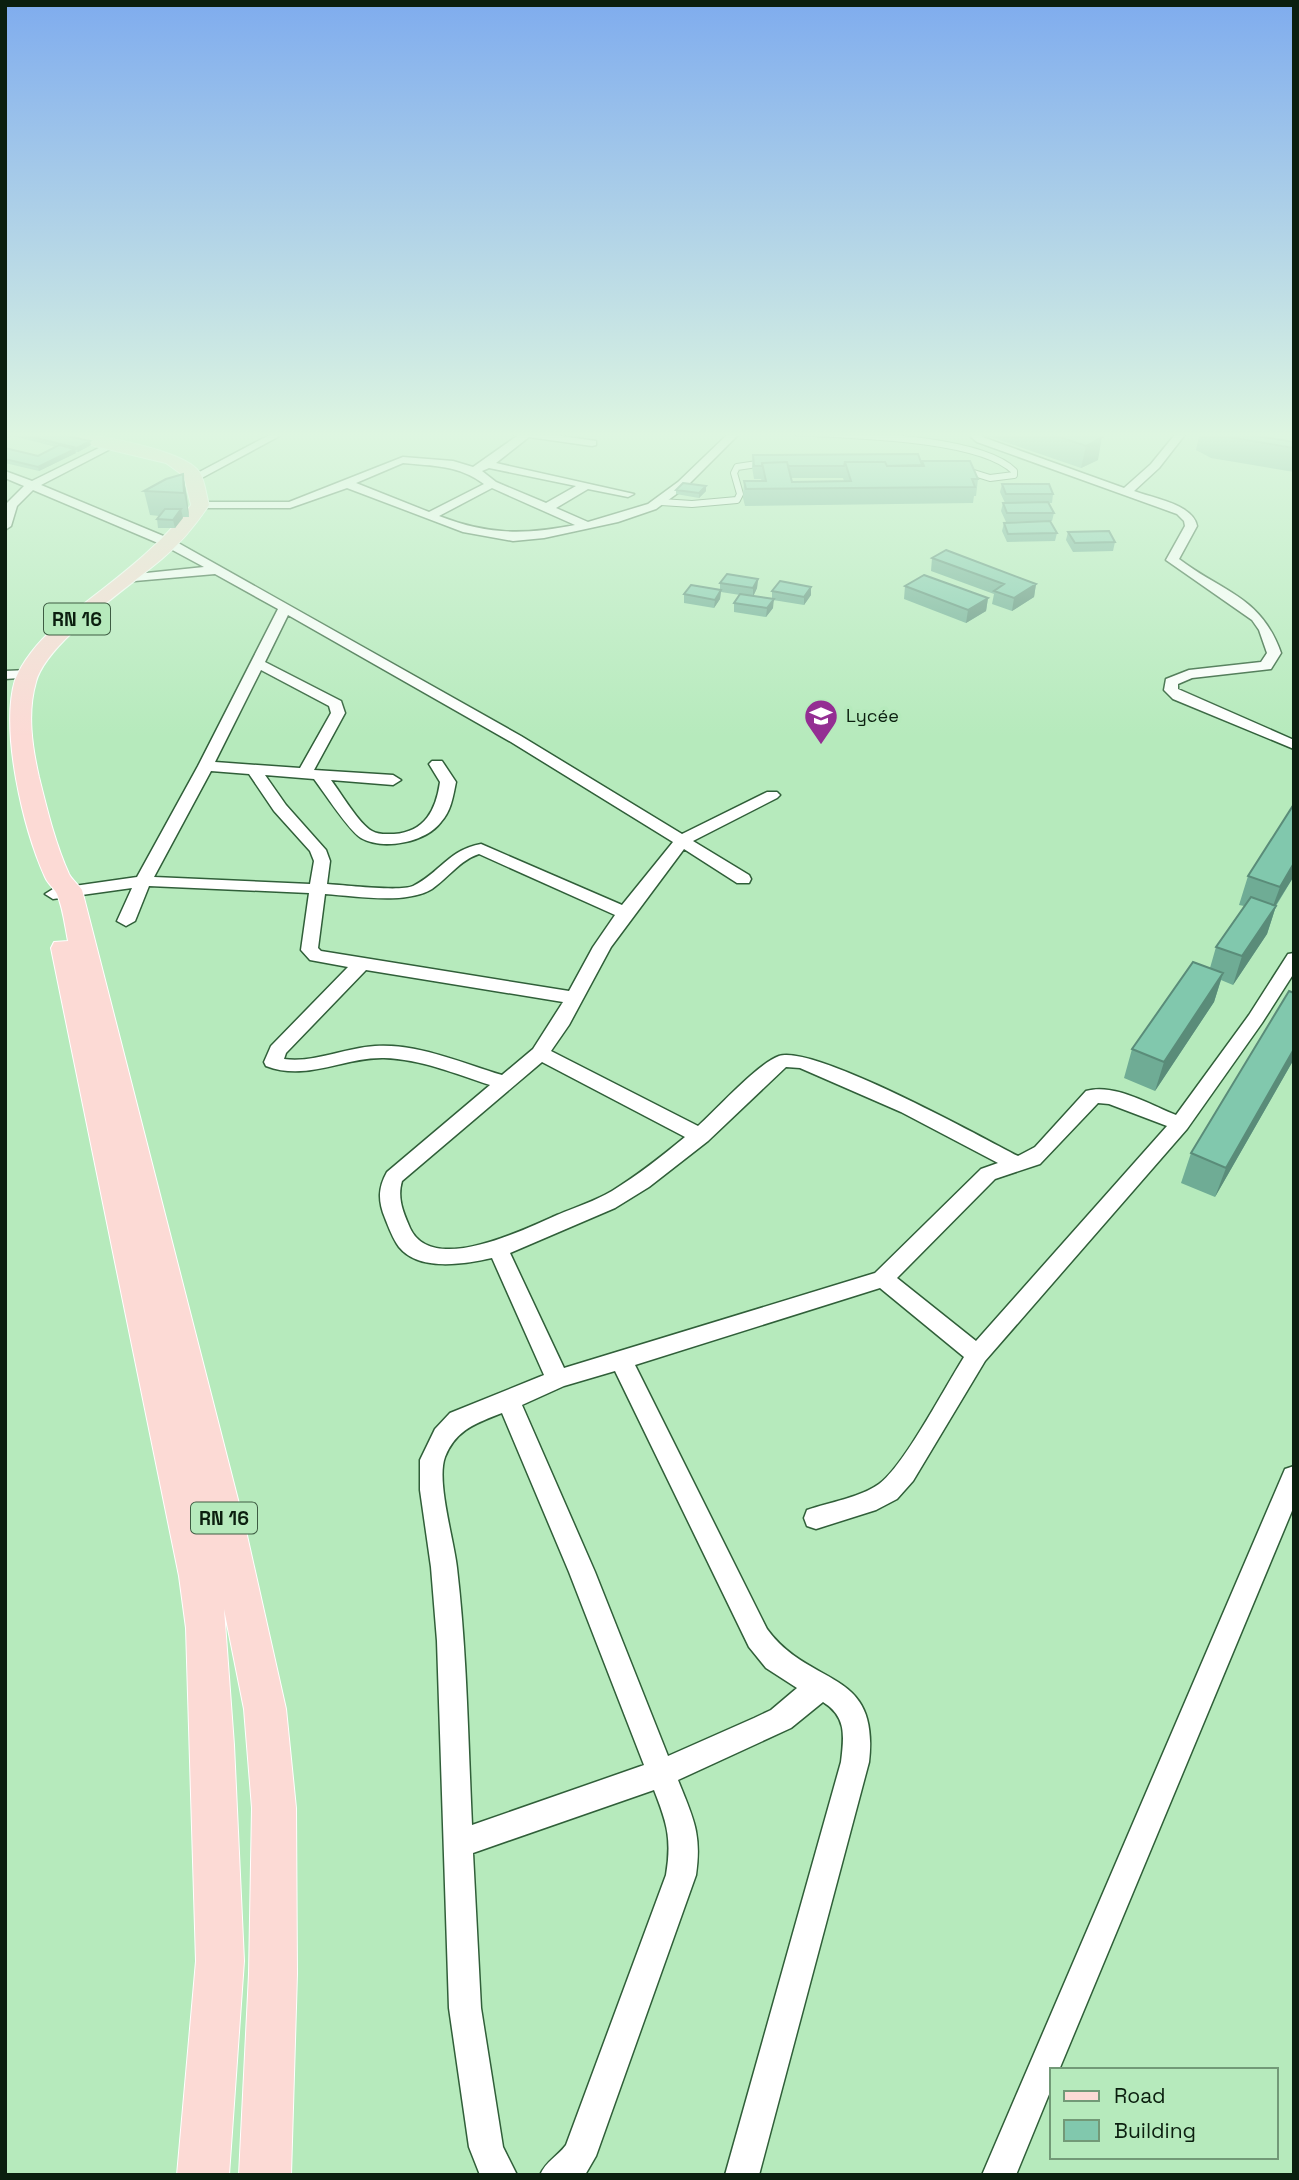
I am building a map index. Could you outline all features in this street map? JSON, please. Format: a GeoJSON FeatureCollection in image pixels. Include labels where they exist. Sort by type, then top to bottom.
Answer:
{"type":"FeatureCollection","features":[{"type":"Feature","properties":{"kind":"main road","name":"RN 16"},"geometry":{"type":"LineString","coordinates":[[176,534],[127,579],[57,636],[38,657],[28,674],[12,713],[36,815],[60,887],[222,1507],[265,1709],[274,1820],[273,1973],[265,2175]]}},
{"type":"Feature","properties":{"kind":"main road","name":"RN 16"},"geometry":{"type":"LineString","coordinates":[[60,887],[81,1035],[199,1576],[206,1628],[214,1745],[213,1807],[219,1961],[203,2175]]}},
{"type":"Feature","properties":{"kind":"street"},"geometry":{"type":"LineString","coordinates":[[150,534],[325,628],[476,719],[516,738],[743,879]]}},
{"type":"Feature","properties":{"kind":"street"},"geometry":{"type":"LineString","coordinates":[[488,534],[515,537],[532,534]]}},
{"type":"Feature","properties":{"kind":"street"},"geometry":{"type":"LineString","coordinates":[[1187,534],[1172,560],[1230,597],[1256,618],[1264,627],[1274,653],[1266,666],[1189,674],[1171,682],[1171,690],[1178,696],[1294,745]]}},
{"type":"Feature","properties":{"kind":"street"},"geometry":{"type":"LineString","coordinates":[[127,579],[215,570]]}},
{"type":"Feature","properties":{"kind":"street"},"geometry":{"type":"LineString","coordinates":[[126,921],[143,881],[206,766],[285,608]]}},
{"type":"Feature","properties":{"kind":"street"},"geometry":{"type":"LineString","coordinates":[[257,663],[337,704],[338,713],[311,773]]}},
{"type":"Feature","properties":{"kind":"street"},"geometry":{"type":"LineString","coordinates":[[5,675],[28,674]]}},
{"type":"Feature","properties":{"kind":"street"},"geometry":{"type":"LineString","coordinates":[[311,773],[365,834],[383,839],[417,832],[428,827],[437,818],[448,782],[437,764]]}},
{"type":"Feature","properties":{"kind":"street"},"geometry":{"type":"LineString","coordinates":[[206,766],[393,779]]}},
{"type":"Feature","properties":{"kind":"street"},"geometry":{"type":"LineString","coordinates":[[253,769],[280,808],[318,850],[322,861],[310,950],[327,960],[575,998]]}},
{"type":"Feature","properties":{"kind":"street"},"geometry":{"type":"LineString","coordinates":[[772,795],[683,840],[625,913],[560,1025],[540,1053],[394,1177],[388,1187],[387,1198],[404,1242],[415,1250],[448,1255],[498,1249],[619,1197],[701,1136],[775,1065],[793,1060],[908,1107],[1016,1164]]}},
{"type":"Feature","properties":{"kind":"street"},"geometry":{"type":"LineString","coordinates":[[60,887],[143,881],[417,892],[467,852],[481,849],[625,913]]}},
{"type":"Feature","properties":{"kind":"street"},"geometry":{"type":"LineString","coordinates":[[816,1518],[867,1502],[888,1491],[904,1474],[977,1355],[1180,1124],[1256,1019],[1294,958]]}},
{"type":"Feature","properties":{"kind":"street"},"geometry":{"type":"LineString","coordinates":[[360,965],[278,1050],[272,1062],[291,1067],[376,1051],[413,1056],[505,1083]]}},
{"type":"Feature","properties":{"kind":"street"},"geometry":{"type":"LineString","coordinates":[[540,1053],[701,1136]]}},
{"type":"Feature","properties":{"kind":"street"},"geometry":{"type":"LineString","coordinates":[[500,2175],[486,2147],[465,2008],[450,1641],[444,1567],[432,1490],[432,1460],[443,1436],[458,1420],[558,1379],[883,1279],[988,1174],[1033,1159],[1093,1096],[1111,1097],[1180,1124]]}},
{"type":"Feature","properties":{"kind":"street"},"geometry":{"type":"LineString","coordinates":[[498,1249],[558,1379]]}},
{"type":"Feature","properties":{"kind":"street"},"geometry":{"type":"LineString","coordinates":[[883,1279],[977,1355]]}},
{"type":"Feature","properties":{"kind":"street"},"geometry":{"type":"LineString","coordinates":[[621,1360],[753,1630],[777,1661],[838,1694],[851,1708],[858,1725],[859,1743],[742,2175]]}},
{"type":"Feature","properties":{"kind":"street"},"geometry":{"type":"LineString","coordinates":[[508,1400],[582,1572],[683,1829],[685,1850],[681,1875],[579,2156],[569,2168],[557,2175]]}},
{"type":"Feature","properties":{"kind":"street"},"geometry":{"type":"LineString","coordinates":[[999,2175],[1294,1476]]}},
{"type":"Feature","properties":{"kind":"street"},"geometry":{"type":"LineString","coordinates":[[458,1844],[661,1773],[773,1723],[821,1686]]}},
{"type":"Feature","properties":{"kind":"building"},"geometry":{"type":"Polygon","coordinates":[[[1069,534],[1110,534],[1115,542],[1075,543],[1069,534]]]}},
{"type":"Feature","properties":{"kind":"building"},"geometry":{"type":"Polygon","coordinates":[[[946,550],[1036,584],[1014,598],[994,591],[1004,584],[932,558],[946,550]]]}},
{"type":"Feature","properties":{"kind":"building"},"geometry":{"type":"Polygon","coordinates":[[[727,574],[758,579],[753,588],[720,583],[727,574]]]}},
{"type":"Feature","properties":{"kind":"building"},"geometry":{"type":"Polygon","coordinates":[[[924,575],[988,598],[968,610],[905,586],[924,575]]]}},
{"type":"Feature","properties":{"kind":"building"},"geometry":{"type":"Polygon","coordinates":[[[780,581],[811,587],[804,597],[772,591],[780,581]]]}},
{"type":"Feature","properties":{"kind":"building"},"geometry":{"type":"Polygon","coordinates":[[[691,585],[721,590],[715,600],[684,594],[691,585]]]}},
{"type":"Feature","properties":{"kind":"building"},"geometry":{"type":"Polygon","coordinates":[[[740,594],[774,599],[767,608],[734,603],[740,594]]]}},
{"type":"Feature","properties":{"kind":"building"},"geometry":{"type":"Polygon","coordinates":[[[1294,804],[1294,863],[1280,887],[1248,876],[1294,804]]]}},
{"type":"Feature","properties":{"kind":"building"},"geometry":{"type":"Polygon","coordinates":[[[1251,897],[1276,906],[1242,956],[1216,947],[1251,897]]]}},
{"type":"Feature","properties":{"kind":"building"},"geometry":{"type":"Polygon","coordinates":[[[1193,962],[1223,973],[1164,1062],[1132,1049],[1193,962]]]}},
{"type":"Feature","properties":{"kind":"building"},"geometry":{"type":"Polygon","coordinates":[[[1289,991],[1294,993],[1294,1049],[1226,1168],[1191,1153],[1289,991]]]}},
{"type":"Feature","properties":{"kind":"place","name":"Lycée"},"geometry":{"type":"Point","coordinates":[821,746]}}]}
